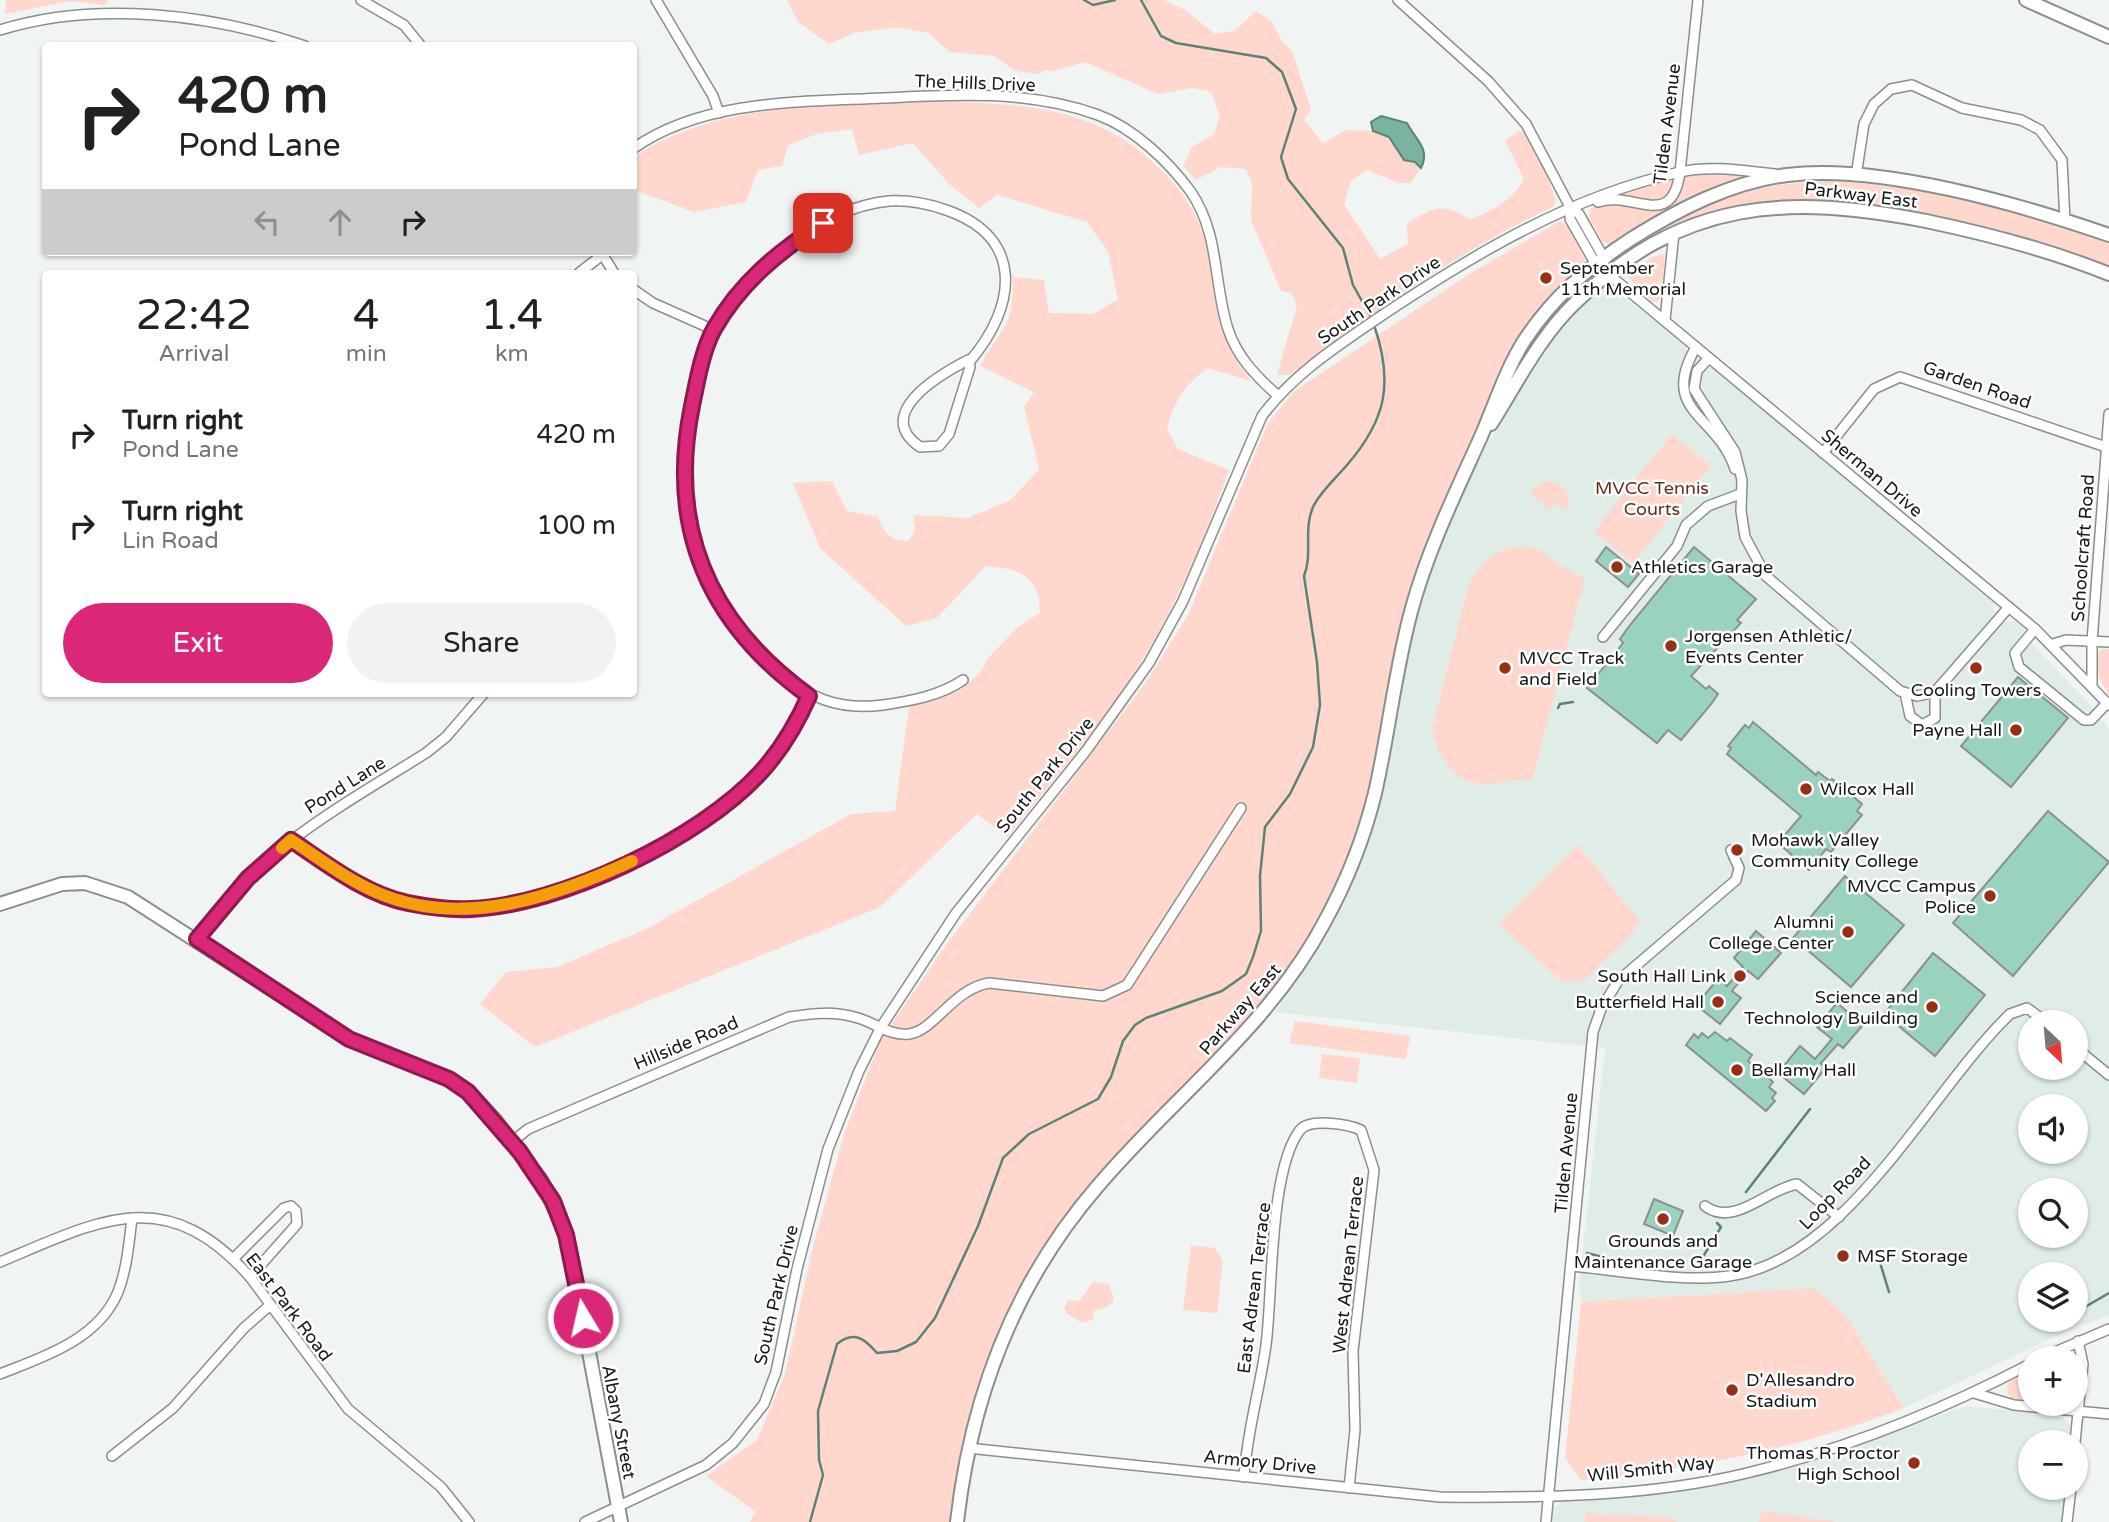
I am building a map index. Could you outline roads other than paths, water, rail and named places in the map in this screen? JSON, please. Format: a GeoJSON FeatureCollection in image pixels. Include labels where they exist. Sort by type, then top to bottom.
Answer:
{"type":"FeatureCollection","features":[{"type":"Feature","properties":{"kind":"street"},"geometry":{"type":"LineString","coordinates":[[361,0],[404,25],[418,42]]}},
{"type":"Feature","properties":{"kind":"street"},"geometry":{"type":"LineString","coordinates":[[656,0],[713,96],[719,113]]}},
{"type":"Feature","properties":{"kind":"street","name":"Sherman Drive"},"geometry":{"type":"LineString","coordinates":[[1398,0],[1488,81],[1527,124],[1570,207],[1579,214],[1608,273],[2053,644],[2108,704]]}},
{"type":"Feature","properties":{"kind":"street","name":"Tilden Avenue"},"geometry":{"type":"LineString","coordinates":[[1581,204],[1611,198],[1655,206],[1664,204],[1674,194],[1680,172],[1698,0]]}},
{"type":"Feature","properties":{"kind":"street"},"geometry":{"type":"LineString","coordinates":[[2026,0],[2109,37]]}},
{"type":"Feature","properties":{"kind":"street"},"geometry":{"type":"LineString","coordinates":[[0,30],[48,15],[150,11],[225,22],[292,42]]}},
{"type":"Feature","properties":{"kind":"street"},"geometry":{"type":"LineString","coordinates":[[1856,176],[1864,124],[1874,104],[1891,89],[1912,85],[1962,108],[2021,120],[2046,136],[2062,160],[2065,221]]}},
{"type":"Feature","properties":{"kind":"street","name":"The Hills Drive"},"geometry":{"type":"LineString","coordinates":[[637,146],[674,127],[719,113],[835,99],[988,95],[1066,106],[1116,124],[1147,146],[1192,194],[1215,246],[1228,330],[1247,364],[1278,396]]}},
{"type":"Feature","properties":{"kind":"street","name":"Parkway East"},"geometry":{"type":"LineString","coordinates":[[1680,172],[1723,169],[1787,175],[1856,176],[1950,191],[2109,235]]}},
{"type":"Feature","properties":{"kind":"street","name":"South Park Drive"},"geometry":{"type":"LineString","coordinates":[[584,1522],[706,1465],[742,1433],[764,1404],[776,1372],[800,1257],[828,1149],[881,1027],[956,913],[1086,751],[1149,663],[1183,601],[1257,426],[1278,396],[1312,365],[1477,255],[1586,200],[1680,172]]}},
{"type":"Feature","properties":{"kind":"street","name":"Parkway East"},"geometry":{"type":"LineString","coordinates":[[957,1522],[968,1448],[990,1371],[1014,1312],[1065,1226],[1099,1184],[1273,1002],[1325,922],[1363,835],[1375,792],[1402,648],[1423,572],[1507,371],[1525,340],[1570,284],[1600,260],[1678,211],[1719,193],[1787,175]]}},
{"type":"Feature","properties":{"kind":"street"},"geometry":{"type":"LineString","coordinates":[[963,680],[954,687],[920,698],[876,706],[824,702],[809,696],[755,652],[733,626],[698,556],[686,503],[686,438],[696,388],[714,330],[757,273],[788,245],[838,215],[859,207],[907,202],[937,207],[979,225],[990,235],[1000,253],[1006,276],[1003,303],[992,329],[970,360],[946,439],[936,447],[920,447],[904,430],[903,418],[908,405],[928,385],[970,360]]}},
{"type":"Feature","properties":{"kind":"street","name":"Parkway East"},"geometry":{"type":"LineString","coordinates":[[1483,431],[1553,327],[1608,273],[1674,233],[1760,208],[1787,205],[1837,207],[1960,228],[2021,244],[2109,274]]}},
{"type":"Feature","properties":{"kind":"street"},"geometry":{"type":"LineString","coordinates":[[1665,320],[1674,233]]}},
{"type":"Feature","properties":{"kind":"street"},"geometry":{"type":"LineString","coordinates":[[582,270],[599,256]]}},
{"type":"Feature","properties":{"kind":"street"},"geometry":{"type":"LineString","coordinates":[[637,292],[653,303],[714,330]]}},
{"type":"Feature","properties":{"kind":"street"},"geometry":{"type":"LineString","coordinates":[[1696,348],[1683,373],[1683,393],[1729,455],[1740,491],[1745,537],[1766,576],[1905,693],[1923,695],[1935,692],[2009,607]]}},
{"type":"Feature","properties":{"kind":"street"},"geometry":{"type":"LineString","coordinates":[[1709,358],[1695,375],[1695,393],[1732,445],[1742,475],[1740,491]]}},
{"type":"Feature","properties":{"kind":"street","name":"Garden Road"},"geometry":{"type":"LineString","coordinates":[[1823,453],[1874,389],[1900,377],[2108,447]]}},
{"type":"Feature","properties":{"kind":"street","name":"Schoolcraft Road"},"geometry":{"type":"LineString","coordinates":[[2092,685],[2092,642],[2109,414]]}},
{"type":"Feature","properties":{"kind":"street"},"geometry":{"type":"LineString","coordinates":[[1603,637],[1677,546],[1686,525],[1709,506],[1740,491]]}},
{"type":"Feature","properties":{"kind":"street"},"geometry":{"type":"LineString","coordinates":[[2035,629],[2015,653],[2020,667],[2084,720],[2091,720],[2108,704]]}},
{"type":"Feature","properties":{"kind":"street"},"geometry":{"type":"LineString","coordinates":[[2053,644],[2066,640],[2109,642]]}},
{"type":"Feature","properties":{"kind":"street"},"geometry":{"type":"LineString","coordinates":[[1905,693],[1910,716],[1922,725],[1935,718],[1935,692]]}},
{"type":"Feature","properties":{"kind":"street"},"geometry":{"type":"LineString","coordinates":[[291,840],[357,882],[405,902],[470,909],[522,901],[570,887],[634,860],[720,807],[759,774],[776,754],[809,696]]}},
{"type":"Feature","properties":{"kind":"street","name":"Pond Lane"},"geometry":{"type":"LineString","coordinates":[[197,939],[248,878],[291,840],[426,753],[446,737],[481,697]]}},
{"type":"Feature","properties":{"kind":"street","name":"Hillside Road"},"geometry":{"type":"LineString","coordinates":[[512,1142],[528,1129],[789,1017],[835,1013],[898,1034],[913,1034],[972,986],[989,983],[1103,996],[1116,993],[1127,985],[1241,808]]}},
{"type":"Feature","properties":{"kind":"street","name":"Tilden Avenue"},"geometry":{"type":"LineString","coordinates":[[1546,1522],[1593,1032],[1610,992],[1628,971],[1735,880],[1739,868],[1731,850]]}},
{"type":"Feature","properties":{"kind":"street","name":"Albany Street"},"geometry":{"type":"LineString","coordinates":[[0,904],[62,884],[94,884],[128,897],[349,1039],[449,1079],[468,1092],[541,1180],[566,1235],[621,1522]]}},
{"type":"Feature","properties":{"kind":"street","name":"Loop Road"},"geometry":{"type":"LineString","coordinates":[[1571,1266],[1728,1277],[1765,1267],[1793,1254],[1839,1217],[2000,1023],[2017,1009],[2030,1010]]}},
{"type":"Feature","properties":{"kind":"street"},"geometry":{"type":"LineString","coordinates":[[2088,1058],[2109,1075]]}},
{"type":"Feature","properties":{"kind":"street","name":"West Adrean Terrace"},"geometry":{"type":"LineString","coordinates":[[1291,1146],[1300,1130],[1313,1123],[1357,1128],[1364,1134],[1373,1163],[1353,1351],[1355,1430],[1349,1488]]}},
{"type":"Feature","properties":{"kind":"street","name":"East Adrean Terrace"},"geometry":{"type":"LineString","coordinates":[[1244,1476],[1250,1418],[1266,1343],[1285,1161],[1291,1146]]}},
{"type":"Feature","properties":{"kind":"street"},"geometry":{"type":"LineString","coordinates":[[1705,1206],[1713,1212],[1727,1214],[1797,1184],[1839,1217]]}},
{"type":"Feature","properties":{"kind":"street"},"geometry":{"type":"LineString","coordinates":[[233,1259],[284,1208],[291,1206],[296,1211],[297,1224],[250,1278]]}},
{"type":"Feature","properties":{"kind":"street"},"geometry":{"type":"LineString","coordinates":[[0,1374],[75,1341],[92,1328],[118,1292],[132,1218]]}},
{"type":"Feature","properties":{"kind":"street","name":"East Park Road"},"geometry":{"type":"LineString","coordinates":[[0,1262],[97,1224],[132,1218],[162,1219],[191,1227],[233,1259],[250,1278],[348,1409],[441,1487],[469,1522]]}},
{"type":"Feature","properties":{"kind":"street"},"geometry":{"type":"LineString","coordinates":[[113,1456],[173,1408],[244,1328],[269,1306]]}},
{"type":"Feature","properties":{"kind":"street"},"geometry":{"type":"LineString","coordinates":[[2067,1346],[2109,1329]]}},
{"type":"Feature","properties":{"kind":"street"},"geometry":{"type":"LineString","coordinates":[[2078,1341],[2079,1346]]}},
{"type":"Feature","properties":{"kind":"street","name":"Will Smith Way"},"geometry":{"type":"LineString","coordinates":[[1549,1495],[1625,1491],[1746,1473],[1871,1436],[1974,1393],[2018,1370]]}},
{"type":"Feature","properties":{"kind":"street"},"geometry":{"type":"LineString","coordinates":[[1974,1393],[2018,1405]]}},
{"type":"Feature","properties":{"kind":"street"},"geometry":{"type":"LineString","coordinates":[[2088,1412],[2109,1414]]}},
{"type":"Feature","properties":{"kind":"street","name":"Armory Drive"},"geometry":{"type":"LineString","coordinates":[[968,1448],[1440,1497],[1549,1495]]}},
{"type":"Feature","properties":{"kind":"street"},"geometry":{"type":"LineString","coordinates":[[2067,1522],[2070,1500]]}},
{"type":"Feature","properties":{"kind":"waterway"},"geometry":{"type":"LineString","coordinates":[[1084,0],[1093,5],[1115,0]]}},
{"type":"Feature","properties":{"kind":"waterway"},"geometry":{"type":"LineString","coordinates":[[1141,0],[1161,36],[1176,43],[1266,58],[1282,72],[1296,109],[1281,157],[1288,179],[1343,248],[1353,285],[1372,319]]}},
{"type":"Feature","properties":{"kind":"waterway"},"geometry":{"type":"LineString","coordinates":[[810,1522],[823,1475],[819,1460],[818,1411],[837,1344],[849,1338],[859,1338],[877,1353],[897,1351],[916,1342],[935,1318],[978,1226],[1003,1158],[1029,1134],[1098,1099],[1111,1077],[1123,1041],[1135,1025],[1146,1018],[1222,991],[1246,974],[1261,931],[1260,876],[1265,827],[1290,794],[1313,747],[1320,705],[1317,662],[1304,576],[1308,559],[1310,516],[1320,496],[1360,448],[1378,416],[1385,383],[1384,365],[1374,325]]}},
{"type":"Feature","properties":{"kind":"waterway"},"geometry":{"type":"LineString","coordinates":[[1558,708],[1560,704],[1573,702]]}},
{"type":"Feature","properties":{"kind":"waterway"},"geometry":{"type":"LineString","coordinates":[[1746,1192],[1810,1109]]}},
{"type":"Feature","properties":{"kind":"waterway"},"geometry":{"type":"LineString","coordinates":[[1701,1260],[1721,1227],[1717,1223]]}},
{"type":"Feature","properties":{"kind":"waterway"},"geometry":{"type":"LineString","coordinates":[[1587,1253],[1610,1259],[1664,1264]]}},
{"type":"Feature","properties":{"kind":"waterway"},"geometry":{"type":"LineString","coordinates":[[1878,1256],[1889,1292]]}},
{"type":"Feature","properties":{"kind":"waterway"},"geometry":{"type":"LineString","coordinates":[[2088,1305],[2109,1293]]}},
{"type":"Feature","properties":{"kind":"place","name":"September 11th Memorial"},"geometry":{"type":"Point","coordinates":[1546,278]}},
{"type":"Feature","properties":{"kind":"place","name":"Athletics Garage"},"geometry":{"type":"Point","coordinates":[1617,567]}},
{"type":"Feature","properties":{"kind":"place","name":"Jorgensen Athletic/ Events Center"},"geometry":{"type":"Point","coordinates":[1671,646]}},
{"type":"Feature","properties":{"kind":"place","name":"MVCC Track and Field"},"geometry":{"type":"Point","coordinates":[1505,668]}},
{"type":"Feature","properties":{"kind":"place","name":"Cooling Towers"},"geometry":{"type":"Point","coordinates":[1976,668]}},
{"type":"Feature","properties":{"kind":"place","name":"Payne Hall"},"geometry":{"type":"Point","coordinates":[2016,730]}},
{"type":"Feature","properties":{"kind":"place","name":"Wilcox Hall"},"geometry":{"type":"Point","coordinates":[1806,789]}},
{"type":"Feature","properties":{"kind":"place","name":"Mohawk Valley Community College"},"geometry":{"type":"Point","coordinates":[1737,850]}},
{"type":"Feature","properties":{"kind":"place","name":"MVCC Campus Police"},"geometry":{"type":"Point","coordinates":[1990,896]}},
{"type":"Feature","properties":{"kind":"place","name":"Alumni College Center"},"geometry":{"type":"Point","coordinates":[1848,932]}},
{"type":"Feature","properties":{"kind":"place","name":"South Hall Link"},"geometry":{"type":"Point","coordinates":[1740,976]}},
{"type":"Feature","properties":{"kind":"place","name":"Butterfield Hall"},"geometry":{"type":"Point","coordinates":[1718,1002]}},
{"type":"Feature","properties":{"kind":"place","name":"Science and Technology Building"},"geometry":{"type":"Point","coordinates":[1932,1007]}},
{"type":"Feature","properties":{"kind":"place","name":"Bellamy Hall"},"geometry":{"type":"Point","coordinates":[1737,1070]}},
{"type":"Feature","properties":{"kind":"place","name":"Grounds and Maintenance Garage"},"geometry":{"type":"Point","coordinates":[1663,1219]}},
{"type":"Feature","properties":{"kind":"place","name":"MSF Storage"},"geometry":{"type":"Point","coordinates":[1843,1256]}},
{"type":"Feature","properties":{"kind":"place","name":"D'Allesandro Stadium"},"geometry":{"type":"Point","coordinates":[1732,1390]}},
{"type":"Feature","properties":{"kind":"place","name":"Thomas R Proctor High School"},"geometry":{"type":"Point","coordinates":[1914,1463]}},
{"type":"Feature","properties":{"kind":"park label","name":"MVCC Tennis Courts"},"geometry":{"type":"Point","coordinates":[1652,498]}}]}
